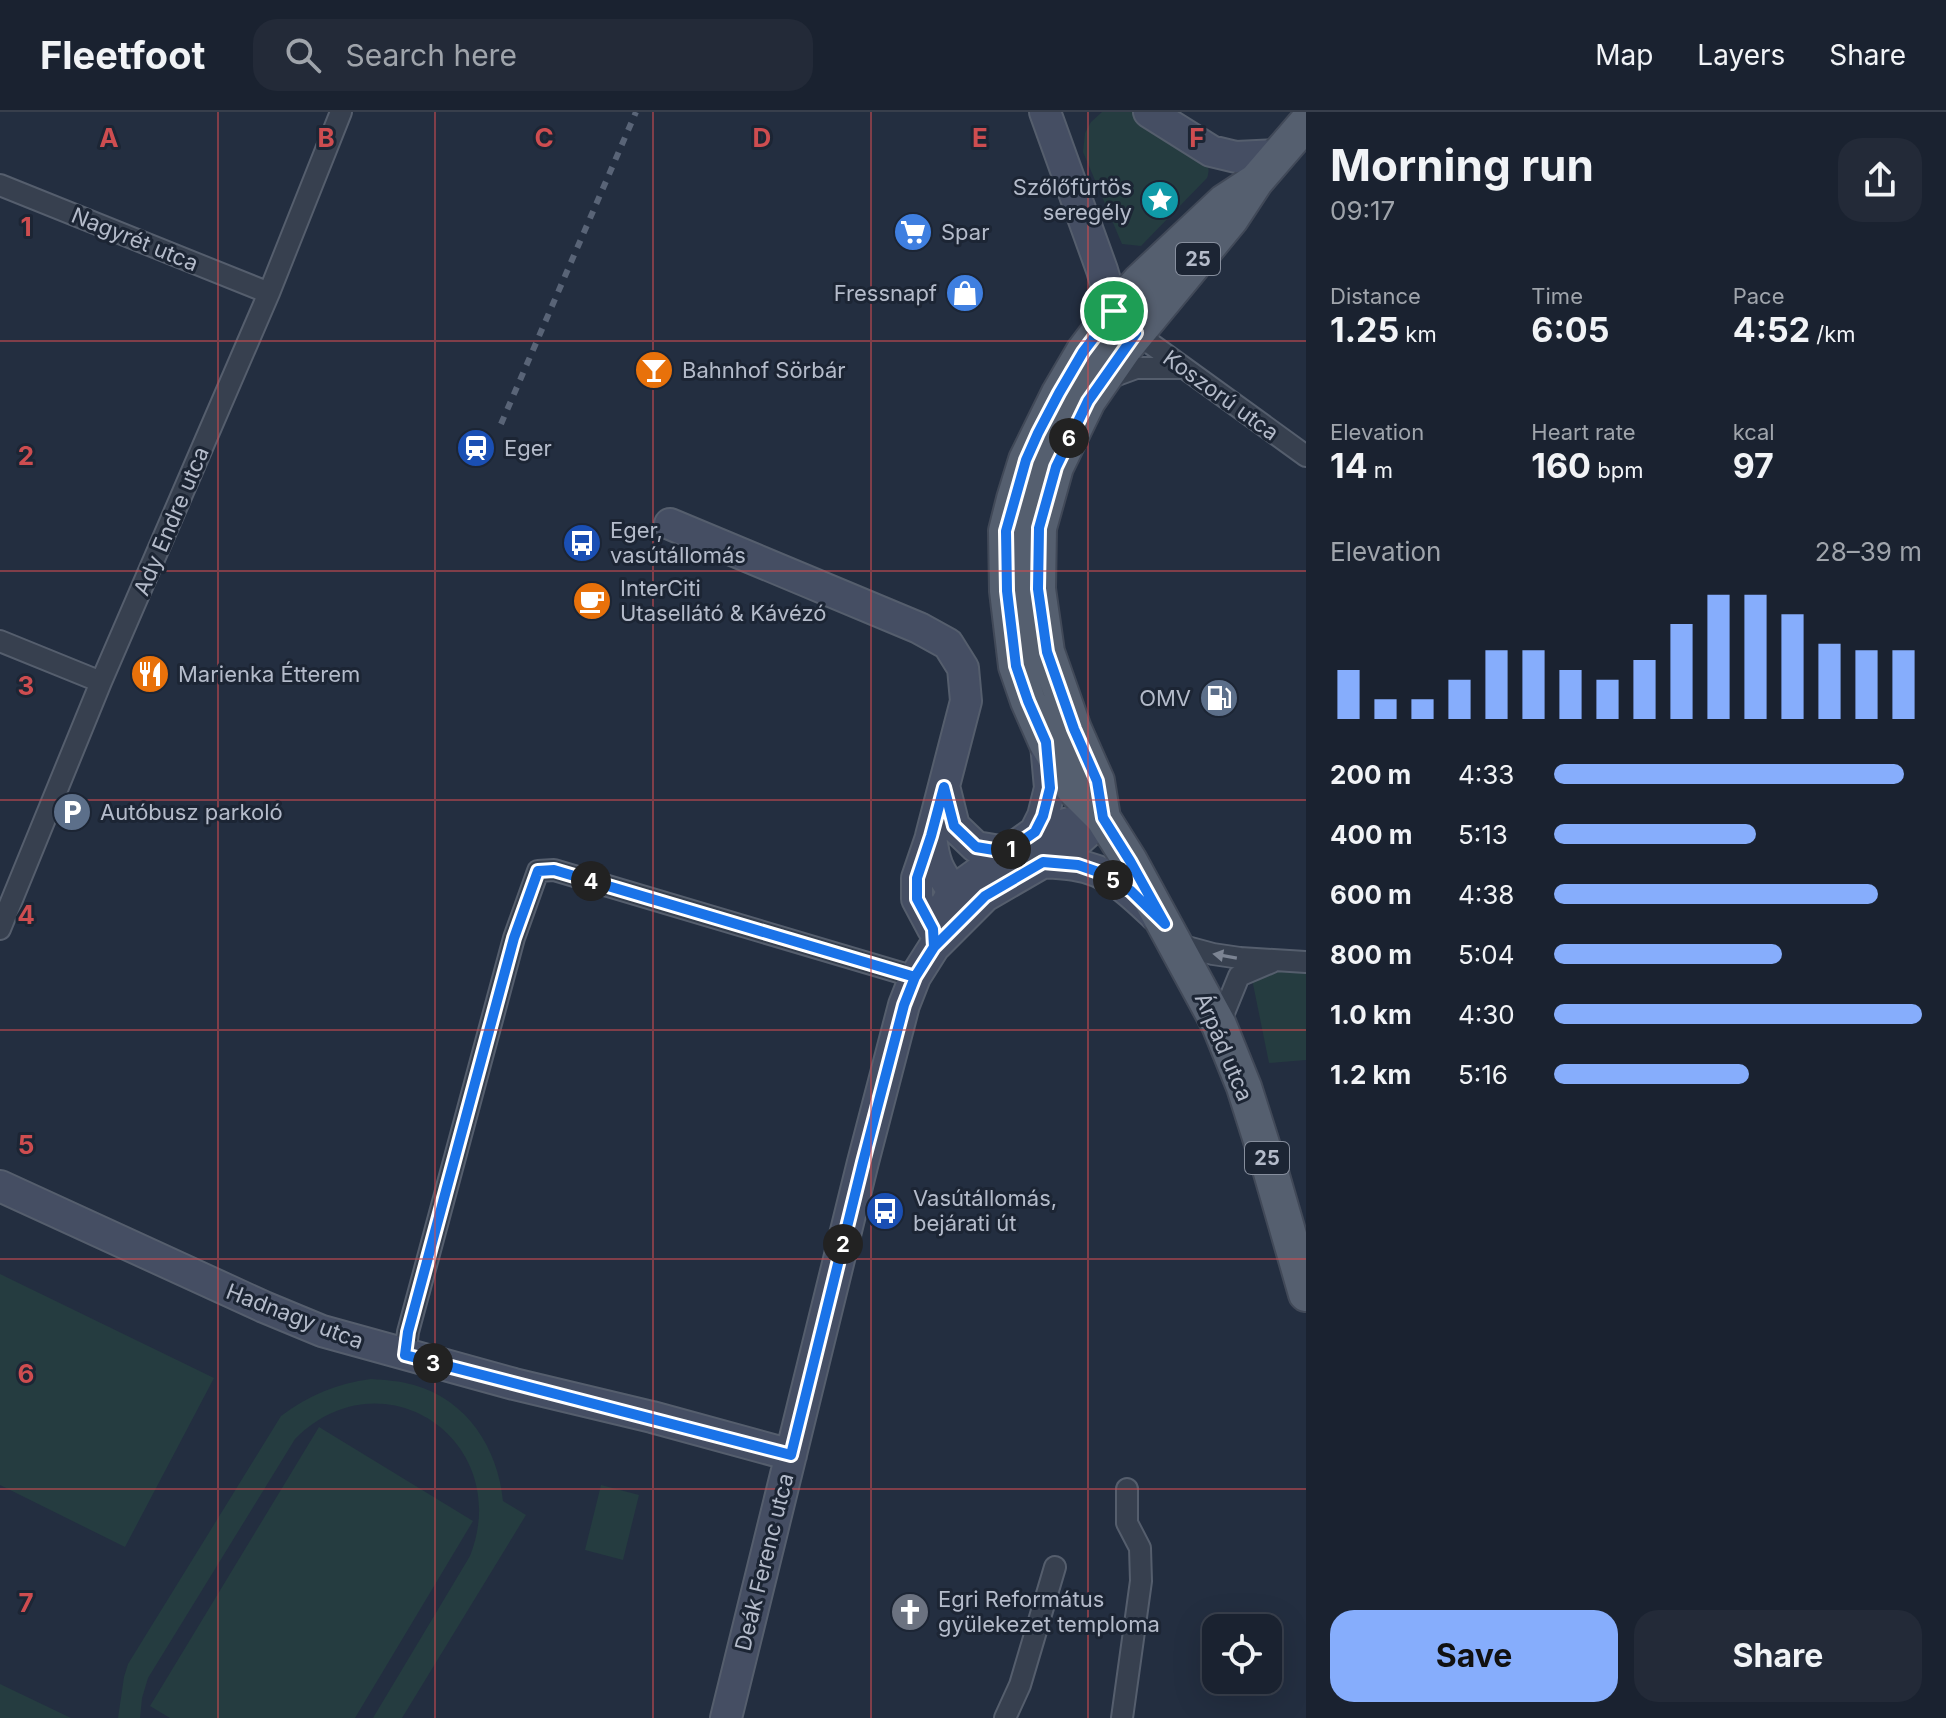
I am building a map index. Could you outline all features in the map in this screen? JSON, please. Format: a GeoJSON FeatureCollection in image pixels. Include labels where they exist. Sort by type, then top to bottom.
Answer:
{"type":"FeatureCollection","features":[{"type":"Feature","properties":{"kind":"main road","name":"25"},"geometry":{"type":"LineString","coordinates":[[1103,818],[1073,788],[1046,742],[1016,666],[1007,591],[1006,531],[1026,460],[1083,352],[1125,322],[1231,219],[1256,181],[1296,139]]}},
{"type":"Feature","properties":{"kind":"main road","name":"25"},"geometry":{"type":"LineString","coordinates":[[1103,818],[1097,781],[1074,729],[1047,652],[1038,589],[1039,528],[1056,467],[1096,388],[1140,281],[1224,202],[1256,181]]}},
{"type":"Feature","properties":{"kind":"main road","name":"Árpád utca"},"geometry":{"type":"LineString","coordinates":[[1103,818],[1130,861],[1219,1025],[1244,1087],[1306,1294]]}},
{"type":"Feature","properties":{"kind":"street","name":"Ady Endre utca"},"geometry":{"type":"LineString","coordinates":[[0,929],[101,682],[269,293],[341,112]]}},
{"type":"Feature","properties":{"kind":"street"},"geometry":{"type":"LineString","coordinates":[[1149,112],[1211,151],[1236,157],[1296,139]]}},
{"type":"Feature","properties":{"kind":"street"},"geometry":{"type":"LineString","coordinates":[[1049,113],[1102,270],[1125,322]]}},
{"type":"Feature","properties":{"kind":"street"},"geometry":{"type":"LineString","coordinates":[[1211,151],[1224,169],[1224,202]]}},
{"type":"Feature","properties":{"kind":"street","name":"Nagyrét utca"},"geometry":{"type":"LineString","coordinates":[[0,185],[269,293]]}},
{"type":"Feature","properties":{"kind":"street","name":"Koszorú utca"},"geometry":{"type":"LineString","coordinates":[[1125,322],[1183,368],[1306,456]]}},
{"type":"Feature","properties":{"kind":"street"},"geometry":{"type":"LineString","coordinates":[[1096,388],[1136,368],[1183,368]]}},
{"type":"Feature","properties":{"kind":"street"},"geometry":{"type":"LineString","coordinates":[[670,524],[919,628],[948,644],[963,668],[966,701],[917,878],[917,899],[938,936]]}},
{"type":"Feature","properties":{"kind":"street"},"geometry":{"type":"LineString","coordinates":[[0,641],[101,682]]}},
{"type":"Feature","properties":{"kind":"street"},"geometry":{"type":"LineString","coordinates":[[1035,832],[1043,816],[1050,788],[1046,742]]}},
{"type":"Feature","properties":{"kind":"street"},"geometry":{"type":"LineString","coordinates":[[944,787],[954,826],[976,847],[1006,852]]}},
{"type":"Feature","properties":{"kind":"street"},"geometry":{"type":"LineString","coordinates":[[938,936],[953,891],[1006,852],[1035,832],[1085,819],[1103,818]]}},
{"type":"Feature","properties":{"kind":"street","name":"Deák Ferenc utca"},"geometry":{"type":"LineString","coordinates":[[726,1718],[863,1162],[904,1005],[915,977],[938,936],[985,896],[1073,845],[1103,818]]}},
{"type":"Feature","properties":{"kind":"street"},"geometry":{"type":"LineString","coordinates":[[931,836],[938,870],[953,891],[985,896]]}},
{"type":"Feature","properties":{"kind":"street"},"geometry":{"type":"LineString","coordinates":[[1043,862],[1078,865],[1104,874],[1131,891],[1170,934],[1213,954],[1306,962]]}},
{"type":"Feature","properties":{"kind":"street"},"geometry":{"type":"LineString","coordinates":[[405,1355],[408,1332],[510,950],[538,871],[554,870],[915,977]]}},
{"type":"Feature","properties":{"kind":"street"},"geometry":{"type":"LineString","coordinates":[[1219,1025],[1239,976],[1275,961]]}},
{"type":"Feature","properties":{"kind":"street","name":"Hadnagy utca"},"geometry":{"type":"LineString","coordinates":[[0,1186],[322,1331],[791,1455]]}},
{"type":"Feature","properties":{"kind":"street"},"geometry":{"type":"LineString","coordinates":[[1122,1718],[1141,1581],[1140,1548],[1127,1523],[1127,1489]]}},
{"type":"Feature","properties":{"kind":"street"},"geometry":{"type":"LineString","coordinates":[[1005,1718],[1020,1685],[1055,1567]]}},
{"type":"Feature","properties":{"kind":"green space"},"geometry":{"type":"Polygon","coordinates":[[[1102,112],[1132,112],[1202,158],[1208,167],[1207,178],[1141,246],[1122,244],[1083,152],[1085,133],[1102,112]]]}},
{"type":"Feature","properties":{"kind":"green space"},"geometry":{"type":"Polygon","coordinates":[[[1281,967],[1306,969],[1306,1060],[1269,1063],[1252,979],[1281,967]]]}},
{"type":"Feature","properties":{"kind":"green space"},"geometry":{"type":"Polygon","coordinates":[[[0,1274],[214,1378],[125,1547],[0,1485],[0,1274]]]}},
{"type":"Feature","properties":{"kind":"green space"},"geometry":{"type":"Polygon","coordinates":[[[371,1379],[414,1385],[433,1392],[464,1414],[487,1445],[500,1481],[503,1501],[526,1515],[402,1718],[373,1718],[470,1556],[479,1514],[474,1477],[458,1445],[432,1421],[401,1407],[366,1404],[330,1414],[295,1439],[148,1678],[140,1718],[118,1718],[128,1664],[281,1416],[323,1392],[371,1379]]]}},
{"type":"Feature","properties":{"kind":"green space"},"geometry":{"type":"Polygon","coordinates":[[[319,1427],[473,1521],[355,1718],[170,1718],[150,1706],[319,1427]]]}},
{"type":"Feature","properties":{"kind":"green space"},"geometry":{"type":"Polygon","coordinates":[[[601,1485],[639,1495],[623,1560],[585,1550],[601,1485]]]}},
{"type":"Feature","properties":{"kind":"green space"},"geometry":{"type":"Polygon","coordinates":[[[0,1684],[71,1718],[0,1718],[0,1684]]]}},
{"type":"Feature","properties":{"kind":"railway"},"geometry":{"type":"LineString","coordinates":[[501,424],[636,112]]}},
{"type":"Feature","properties":{"kind":"place","name":"Szőlőfürtös seregély"},"geometry":{"type":"Point","coordinates":[1160,200]}},
{"type":"Feature","properties":{"kind":"place","name":"Spar"},"geometry":{"type":"Point","coordinates":[913,232]}},
{"type":"Feature","properties":{"kind":"place","name":"Fressnapf"},"geometry":{"type":"Point","coordinates":[965,293]}},
{"type":"Feature","properties":{"kind":"place","name":"Bahnhof Sörbár"},"geometry":{"type":"Point","coordinates":[654,370]}},
{"type":"Feature","properties":{"kind":"place","name":"Eger"},"geometry":{"type":"Point","coordinates":[476,448]}},
{"type":"Feature","properties":{"kind":"place","name":"Eger, vasútállomás"},"geometry":{"type":"Point","coordinates":[582,543]}},
{"type":"Feature","properties":{"kind":"place","name":"InterCiti Utasellátó & Kávézó"},"geometry":{"type":"Point","coordinates":[592,601]}},
{"type":"Feature","properties":{"kind":"place","name":"Marienka Étterem"},"geometry":{"type":"Point","coordinates":[150,674]}},
{"type":"Feature","properties":{"kind":"place","name":"OMV"},"geometry":{"type":"Point","coordinates":[1219,698]}},
{"type":"Feature","properties":{"kind":"place","name":"Autóbusz parkoló"},"geometry":{"type":"Point","coordinates":[72,812]}},
{"type":"Feature","properties":{"kind":"place","name":"Vasútállomás, bejárati út"},"geometry":{"type":"Point","coordinates":[885,1211]}},
{"type":"Feature","properties":{"kind":"place","name":"Egri Református gyülekezet temploma"},"geometry":{"type":"Point","coordinates":[910,1612]}},
{"type":"Feature","properties":{"kind":"route"},"geometry":{"type":"LineString","coordinates":[[1114,311],[1083,352],[1038,433],[1026,460],[1006,531],[1007,591],[1016,666],[1046,742],[1050,788],[1043,816],[1035,832],[1006,852],[976,847],[954,826],[944,787],[917,878],[917,899],[933,929],[934,947],[915,977],[904,1005],[791,1455],[405,1355],[408,1332],[510,950],[538,871],[554,870],[915,977],[934,947],[985,896],[1043,862],[1078,865],[1104,874],[1131,891],[1165,924],[1103,818],[1097,781],[1074,729],[1047,652],[1038,589],[1039,528],[1056,467],[1088,401],[1136,333],[1114,311]]}}]}
